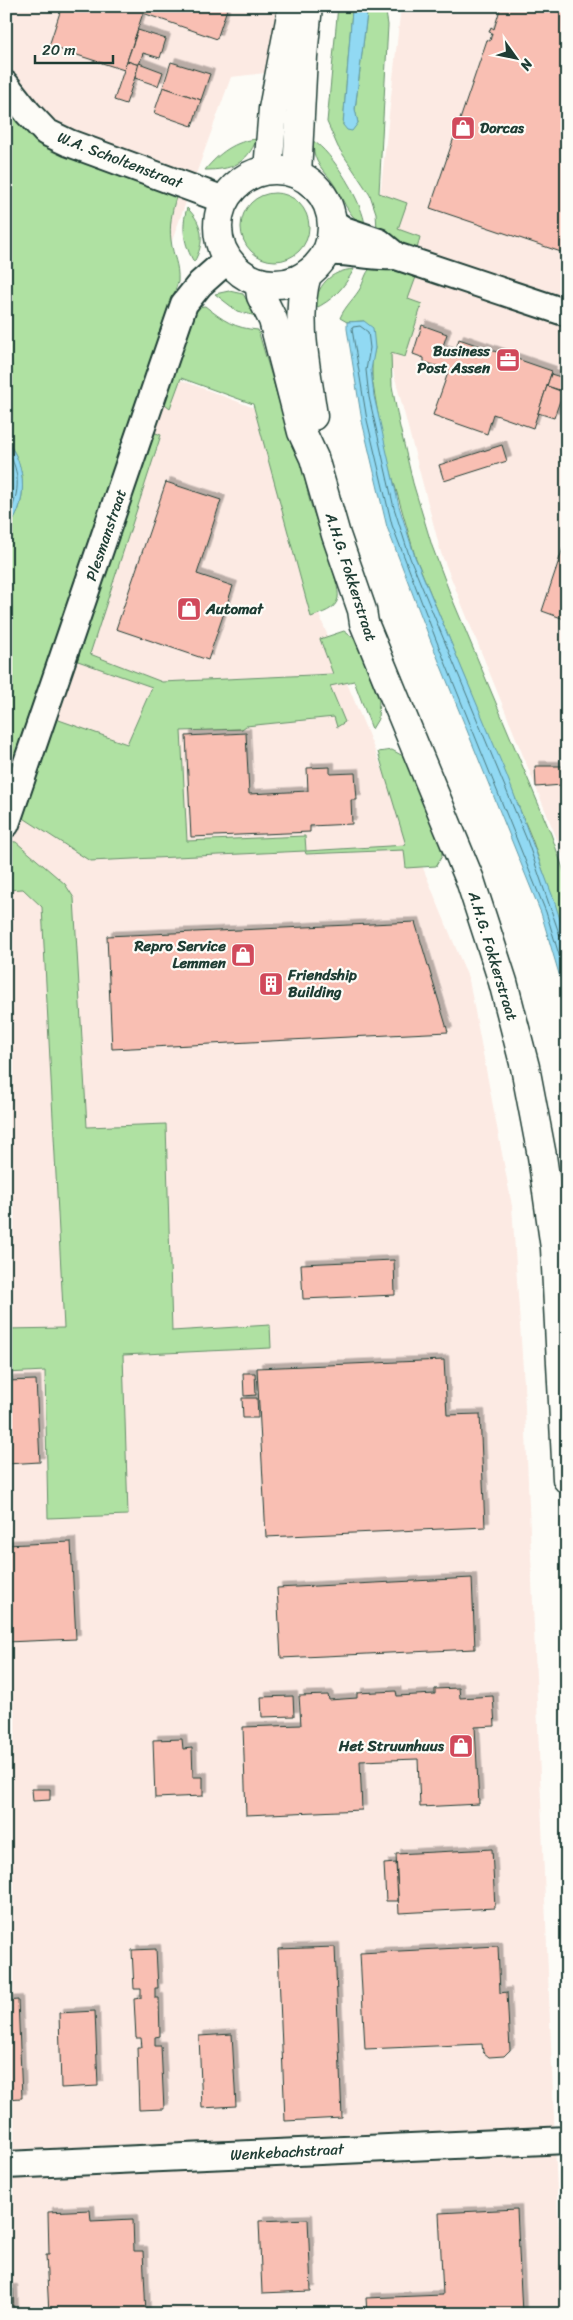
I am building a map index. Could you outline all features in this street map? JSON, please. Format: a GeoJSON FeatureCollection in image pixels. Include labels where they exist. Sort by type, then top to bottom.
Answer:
{"type":"FeatureCollection","features":[{"type":"Feature","properties":{"kind":"street"},"geometry":{"type":"LineString","coordinates":[[268,170],[273,109],[294,6]]}},
{"type":"Feature","properties":{"kind":"street"},"geometry":{"type":"LineString","coordinates":[[297,174],[303,56],[308,6]]}},
{"type":"Feature","properties":{"kind":"street","name":"W.A. Scholtenstraat"},"geometry":{"type":"LineString","coordinates":[[6,85],[46,132],[69,143],[224,200]]}},
{"type":"Feature","properties":{"kind":"street"},"geometry":{"type":"LineString","coordinates":[[268,170],[283,170],[297,174],[310,182],[321,193],[329,206],[332,222],[331,237],[326,252],[318,264],[307,274],[283,284],[259,282],[236,270],[227,260],[220,246],[217,231],[218,215],[224,200],[242,180],[254,173],[268,170]]}},
{"type":"Feature","properties":{"kind":"street"},"geometry":{"type":"LineString","coordinates":[[332,222],[344,230],[379,242],[396,256],[567,313]]}},
{"type":"Feature","properties":{"kind":"street"},"geometry":{"type":"LineString","coordinates":[[326,252],[339,251],[375,258],[396,256]]}},
{"type":"Feature","properties":{"kind":"street","name":"Plesmanstraat"},"geometry":{"type":"LineString","coordinates":[[6,824],[184,304],[200,284],[227,260]]}},
{"type":"Feature","properties":{"kind":"street","name":"A.H.G. Fokkerstraat"},"geometry":{"type":"LineString","coordinates":[[307,274],[303,290],[302,316],[304,353],[315,436],[314,458]]}},
{"type":"Feature","properties":{"kind":"street","name":"A.H.G. Fokkerstraat"},"geometry":{"type":"LineString","coordinates":[[259,282],[261,296],[273,320],[302,432],[314,458],[333,525],[362,610],[364,623],[470,880],[503,982],[525,1067],[542,1156],[555,1248],[567,1479]]}},
{"type":"Feature","properties":{"kind":"street","name":"Wenkebachstraat"},"geometry":{"type":"LineString","coordinates":[[6,2165],[567,2140]]}},
{"type":"Feature","properties":{"kind":"shaded area"},"geometry":{"type":"Polygon","coordinates":[[[6,6],[287,6],[274,72],[231,77],[129,360],[257,409],[297,561],[469,980],[512,1206],[524,1384],[562,2314],[6,2314],[6,6]]]}},
{"type":"Feature","properties":{"kind":"shaded area"},"geometry":{"type":"Polygon","coordinates":[[[401,6],[567,6],[567,864],[441,553],[390,359],[380,196],[401,6]]]}},
{"type":"Feature","properties":{"kind":"green space"},"geometry":{"type":"Polygon","coordinates":[[[338,6],[354,6],[352,10],[343,125],[358,123],[355,110],[367,13],[365,6],[385,6],[388,25],[379,193],[407,203],[398,229],[420,237],[417,249],[382,237],[377,230],[376,213],[370,195],[338,147],[327,122],[338,6]]]}},
{"type":"Feature","properties":{"kind":"green space"},"geometry":{"type":"Polygon","coordinates":[[[6,104],[176,197],[171,218],[170,235],[177,265],[178,282],[6,780],[6,530],[18,510],[22,486],[18,462],[6,441],[6,104]]]}},
{"type":"Feature","properties":{"kind":"green space"},"geometry":{"type":"Polygon","coordinates":[[[257,139],[253,148],[237,164],[223,169],[205,170],[228,149],[242,142],[257,139]]]}},
{"type":"Feature","properties":{"kind":"green space"},"geometry":{"type":"Polygon","coordinates":[[[313,141],[329,156],[346,179],[359,205],[365,226],[353,217],[335,186],[318,164],[314,154],[313,141]]]}},
{"type":"Feature","properties":{"kind":"green space"},"geometry":{"type":"Polygon","coordinates":[[[282,193],[294,199],[303,208],[309,220],[307,240],[299,251],[282,261],[268,261],[251,251],[243,240],[241,220],[251,203],[262,195],[282,193]]]}},
{"type":"Feature","properties":{"kind":"green space"},"geometry":{"type":"Polygon","coordinates":[[[187,208],[197,221],[201,234],[200,248],[194,262],[184,236],[187,208]]]}},
{"type":"Feature","properties":{"kind":"green space"},"geometry":{"type":"Polygon","coordinates":[[[373,266],[384,267],[416,277],[408,299],[422,304],[405,357],[391,353],[392,386],[399,423],[413,483],[432,546],[451,596],[551,834],[567,880],[567,942],[532,839],[415,556],[383,444],[372,379],[372,360],[375,348],[364,321],[347,322],[340,318],[361,287],[367,272],[373,266]]]}},
{"type":"Feature","properties":{"kind":"green space"},"geometry":{"type":"Polygon","coordinates":[[[354,269],[337,293],[327,302],[314,309],[318,293],[326,281],[338,273],[354,269]]]}},
{"type":"Feature","properties":{"kind":"green space"},"geometry":{"type":"Polygon","coordinates":[[[229,291],[243,294],[256,316],[237,311],[215,294],[229,291]]]}},
{"type":"Feature","properties":{"kind":"green space"},"geometry":{"type":"Polygon","coordinates":[[[205,306],[230,323],[242,328],[258,330],[289,435],[295,434],[309,498],[338,590],[337,602],[334,605],[328,610],[311,617],[253,404],[181,378],[170,408],[161,401],[195,307],[205,306]]]}},
{"type":"Feature","properties":{"kind":"green space"},"geometry":{"type":"Polygon","coordinates":[[[156,433],[161,435],[90,654],[162,682],[333,674],[320,639],[344,631],[356,640],[379,700],[378,719],[372,729],[354,681],[330,686],[345,722],[337,727],[334,717],[246,726],[242,729],[181,731],[187,841],[305,836],[306,851],[406,845],[378,752],[392,750],[403,756],[441,844],[442,856],[436,866],[406,868],[404,850],[306,854],[305,851],[90,861],[22,817],[56,719],[127,744],[152,687],[75,660],[150,434],[156,433]]]}},
{"type":"Feature","properties":{"kind":"green space"},"geometry":{"type":"Polygon","coordinates":[[[6,841],[16,842],[65,884],[74,898],[87,1127],[166,1124],[172,1331],[270,1325],[271,1348],[123,1355],[128,1515],[48,1518],[45,1371],[6,1373],[6,1329],[64,1328],[42,907],[23,889],[6,890],[6,841]]]}},
{"type":"Feature","properties":{"kind":"water"},"geometry":{"type":"Polygon","coordinates":[[[354,6],[365,6],[367,13],[355,109],[358,123],[352,131],[347,130],[343,125],[352,10],[354,6]]]}},
{"type":"Feature","properties":{"kind":"water"},"geometry":{"type":"Polygon","coordinates":[[[364,321],[373,328],[375,348],[371,370],[374,396],[399,506],[415,557],[507,776],[554,900],[567,942],[567,1001],[541,913],[430,639],[387,527],[362,421],[347,329],[347,322],[364,321]]]}},
{"type":"Feature","properties":{"kind":"water"},"geometry":{"type":"Polygon","coordinates":[[[6,441],[18,462],[22,486],[18,510],[6,530],[6,441]]]}},
{"type":"Feature","properties":{"kind":"building"},"geometry":{"type":"Polygon","coordinates":[[[62,6],[228,6],[217,39],[143,13],[124,70],[49,46],[62,6]]]}},
{"type":"Feature","properties":{"kind":"building"},"geometry":{"type":"Polygon","coordinates":[[[501,6],[567,6],[567,254],[430,208],[487,40],[490,41],[492,33],[489,32],[491,27],[494,29],[501,6]]]}},
{"type":"Feature","properties":{"kind":"building"},"geometry":{"type":"Polygon","coordinates":[[[138,30],[166,39],[160,58],[143,53],[139,65],[127,61],[138,30]]]}},
{"type":"Feature","properties":{"kind":"building"},"geometry":{"type":"Polygon","coordinates":[[[127,61],[139,65],[126,104],[114,100],[127,61]]]}},
{"type":"Feature","properties":{"kind":"building"},"geometry":{"type":"Polygon","coordinates":[[[171,62],[210,74],[201,100],[163,87],[171,62]]]}},
{"type":"Feature","properties":{"kind":"building"},"geometry":{"type":"Polygon","coordinates":[[[139,63],[163,72],[158,86],[135,78],[139,63]]]}},
{"type":"Feature","properties":{"kind":"building"},"geometry":{"type":"Polygon","coordinates":[[[163,87],[201,100],[192,126],[154,113],[163,87]]]}},
{"type":"Feature","properties":{"kind":"building"},"geometry":{"type":"Polygon","coordinates":[[[422,325],[447,334],[442,349],[455,353],[459,339],[552,371],[533,428],[493,414],[487,434],[433,415],[449,370],[424,362],[424,358],[413,354],[422,325]]]}},
{"type":"Feature","properties":{"kind":"building"},"geometry":{"type":"Polygon","coordinates":[[[551,374],[567,379],[566,392],[547,386],[551,374]]]}},
{"type":"Feature","properties":{"kind":"building"},"geometry":{"type":"Polygon","coordinates":[[[547,386],[563,392],[554,418],[538,413],[547,386]]]}},
{"type":"Feature","properties":{"kind":"building"},"geometry":{"type":"Polygon","coordinates":[[[502,445],[507,461],[444,481],[439,465],[502,445]]]}},
{"type":"Feature","properties":{"kind":"building"},"geometry":{"type":"Polygon","coordinates":[[[166,482],[221,500],[197,574],[233,586],[208,660],[116,629],[166,482]]]}},
{"type":"Feature","properties":{"kind":"building"},"geometry":{"type":"Polygon","coordinates":[[[567,536],[567,620],[542,611],[567,536]]]}},
{"type":"Feature","properties":{"kind":"building"},"geometry":{"type":"Polygon","coordinates":[[[246,733],[249,794],[308,791],[307,768],[330,767],[330,774],[355,773],[357,800],[351,800],[352,824],[310,826],[310,832],[191,837],[186,736],[246,733]]]}},
{"type":"Feature","properties":{"kind":"building"},"geometry":{"type":"Polygon","coordinates":[[[535,766],[562,766],[562,785],[536,787],[535,766]]]}},
{"type":"Feature","properties":{"kind":"building","name":"Friendship Building"},"geometry":{"type":"Polygon","coordinates":[[[415,922],[448,1032],[112,1049],[107,936],[415,922]]]}},
{"type":"Feature","properties":{"kind":"building"},"geometry":{"type":"Polygon","coordinates":[[[394,1260],[395,1295],[303,1299],[301,1264],[394,1260]]]}},
{"type":"Feature","properties":{"kind":"building"},"geometry":{"type":"Polygon","coordinates":[[[444,1360],[447,1415],[480,1414],[485,1527],[266,1537],[257,1368],[444,1360]]]}},
{"type":"Feature","properties":{"kind":"building"},"geometry":{"type":"Polygon","coordinates":[[[243,1373],[255,1373],[256,1395],[244,1396],[243,1373]]]}},
{"type":"Feature","properties":{"kind":"building"},"geometry":{"type":"Polygon","coordinates":[[[36,1380],[40,1462],[6,1464],[6,1381],[36,1380]]]}},
{"type":"Feature","properties":{"kind":"building"},"geometry":{"type":"Polygon","coordinates":[[[242,1398],[257,1398],[258,1418],[243,1418],[242,1398]]]}},
{"type":"Feature","properties":{"kind":"building"},"geometry":{"type":"Polygon","coordinates":[[[71,1542],[76,1639],[6,1642],[6,1545],[71,1542]]]}},
{"type":"Feature","properties":{"kind":"building"},"geometry":{"type":"Polygon","coordinates":[[[472,1578],[475,1649],[281,1658],[277,1588],[472,1578]]]}},
{"type":"Feature","properties":{"kind":"building"},"geometry":{"type":"Polygon","coordinates":[[[459,1688],[460,1698],[493,1696],[495,1726],[475,1727],[479,1804],[420,1807],[418,1759],[360,1761],[362,1810],[246,1815],[243,1727],[301,1725],[299,1696],[328,1695],[329,1700],[357,1698],[357,1693],[396,1691],[397,1696],[435,1694],[435,1689],[459,1688]]]}},
{"type":"Feature","properties":{"kind":"building"},"geometry":{"type":"Polygon","coordinates":[[[293,1696],[294,1716],[262,1717],[261,1697],[293,1696]]]}},
{"type":"Feature","properties":{"kind":"building"},"geometry":{"type":"Polygon","coordinates":[[[182,1739],[183,1749],[192,1748],[193,1777],[203,1777],[203,1796],[155,1798],[153,1740],[182,1739]]]}},
{"type":"Feature","properties":{"kind":"building"},"geometry":{"type":"Polygon","coordinates":[[[32,1789],[50,1789],[50,1800],[33,1801],[32,1789]]]}},
{"type":"Feature","properties":{"kind":"building"},"geometry":{"type":"Polygon","coordinates":[[[492,1849],[495,1908],[399,1913],[396,1854],[492,1849]]]}},
{"type":"Feature","properties":{"kind":"building"},"geometry":{"type":"Polygon","coordinates":[[[396,1863],[398,1901],[386,1901],[384,1864],[396,1863]]]}},
{"type":"Feature","properties":{"kind":"building"},"geometry":{"type":"Polygon","coordinates":[[[498,1946],[500,1993],[507,1992],[510,2050],[504,2056],[489,2057],[483,2052],[482,2044],[365,2049],[360,1953],[498,1946]]]}},
{"type":"Feature","properties":{"kind":"building"},"geometry":{"type":"Polygon","coordinates":[[[335,1947],[342,2118],[285,2121],[278,1949],[335,1947]]]}},
{"type":"Feature","properties":{"kind":"building"},"geometry":{"type":"Polygon","coordinates":[[[156,1949],[158,1988],[155,1988],[155,1998],[159,1998],[160,2036],[155,2037],[155,2046],[161,2046],[164,2109],[139,2110],[137,2047],[142,2047],[141,2038],[136,2038],[134,1999],[141,1998],[141,1989],[134,1989],[132,1950],[156,1949]]]}},
{"type":"Feature","properties":{"kind":"building"},"geometry":{"type":"Polygon","coordinates":[[[18,2000],[22,2098],[6,2099],[6,2001],[18,2000]]]}},
{"type":"Feature","properties":{"kind":"building"},"geometry":{"type":"Polygon","coordinates":[[[95,2011],[98,2086],[61,2088],[59,2013],[95,2011]]]}},
{"type":"Feature","properties":{"kind":"building"},"geometry":{"type":"Polygon","coordinates":[[[232,2034],[236,2106],[202,2108],[199,2036],[232,2034]]]}},
{"type":"Feature","properties":{"kind":"building"},"geometry":{"type":"Polygon","coordinates":[[[517,2209],[522,2314],[367,2314],[366,2298],[443,2295],[439,2213],[517,2209]]]}},
{"type":"Feature","properties":{"kind":"building"},"geometry":{"type":"Polygon","coordinates":[[[90,2210],[91,2221],[133,2219],[134,2251],[143,2251],[146,2314],[49,2314],[46,2255],[49,2255],[48,2212],[90,2210]]]}},
{"type":"Feature","properties":{"kind":"building"},"geometry":{"type":"Polygon","coordinates":[[[308,2219],[311,2291],[262,2293],[259,2221],[308,2219]]]}},
{"type":"Feature","properties":{"kind":"building"},"geometry":{"type":"Polygon","coordinates":[[[6,2289],[13,2289],[14,2314],[6,2314],[6,2289]]]}},
{"type":"Feature","properties":{"kind":"place","name":"Dorcas"},"geometry":{"type":"Point","coordinates":[463,128]}},
{"type":"Feature","properties":{"kind":"place","name":"Business Post Assen"},"geometry":{"type":"Point","coordinates":[508,360]}},
{"type":"Feature","properties":{"kind":"place","name":"Automat"},"geometry":{"type":"Point","coordinates":[189,609]}},
{"type":"Feature","properties":{"kind":"place","name":"Repro Service Lemmen"},"geometry":{"type":"Point","coordinates":[243,955]}},
{"type":"Feature","properties":{"kind":"place","name":"Friendship Building"},"geometry":{"type":"Point","coordinates":[271,984]}},
{"type":"Feature","properties":{"kind":"place","name":"Het Struunhuus"},"geometry":{"type":"Point","coordinates":[461,1746]}}]}
